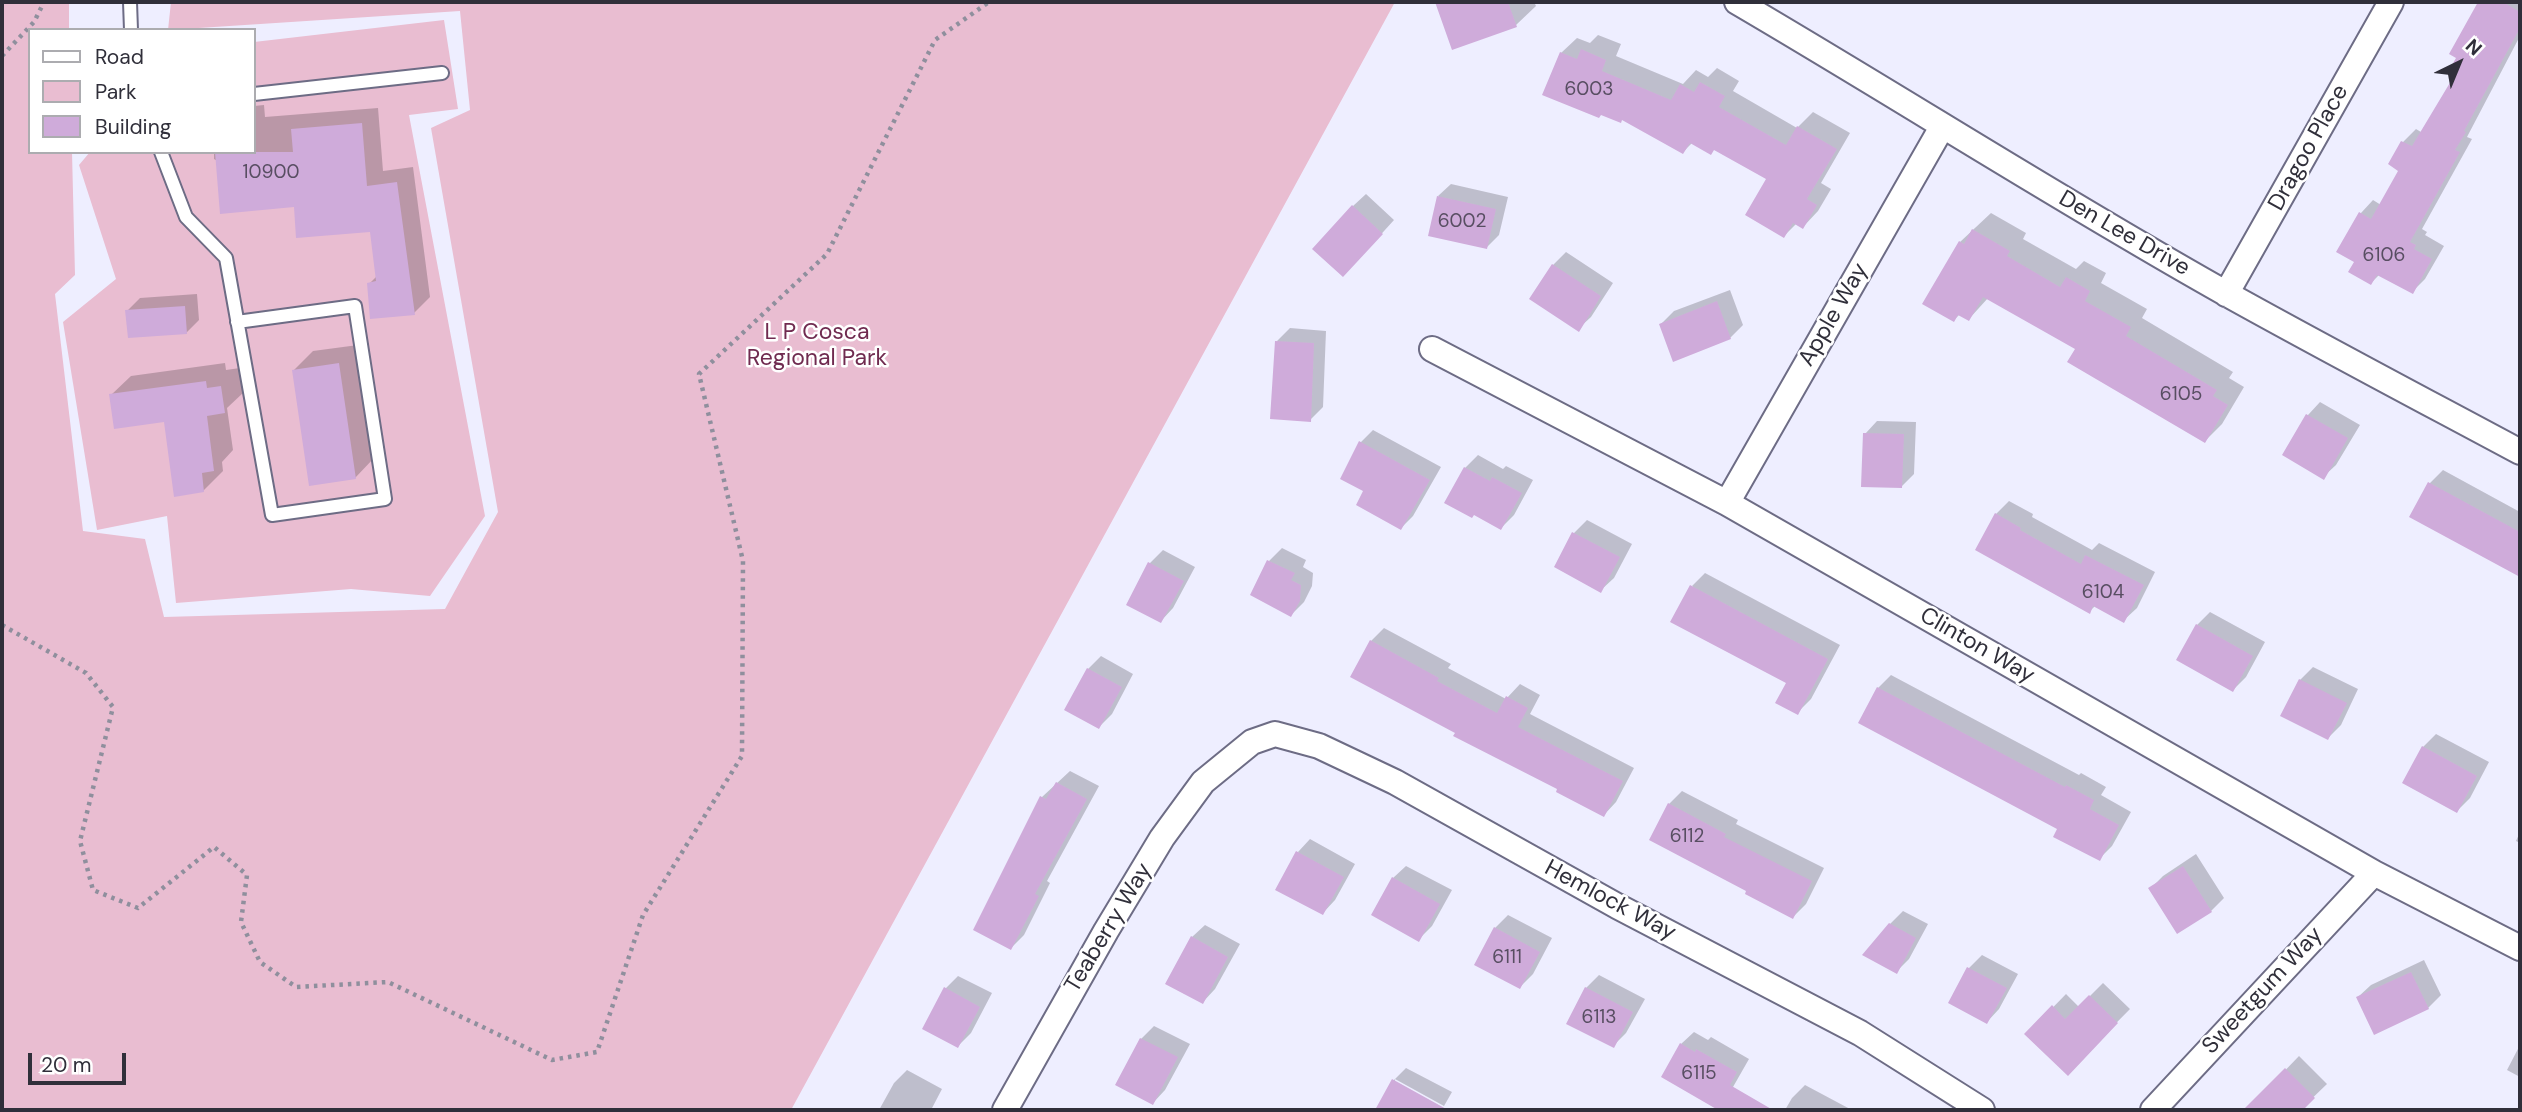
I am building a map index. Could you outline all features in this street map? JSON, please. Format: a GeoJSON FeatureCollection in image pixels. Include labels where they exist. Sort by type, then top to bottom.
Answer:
{"type":"FeatureCollection","features":[{"type":"Feature","properties":{"kind":"street","name":"Den Lee Drive"},"geometry":{"type":"LineString","coordinates":[[1737,2],[1942,127],[2226,294],[2520,452]]}},
{"type":"Feature","properties":{"kind":"street","name":"Dragoo Place"},"geometry":{"type":"LineString","coordinates":[[2226,294],[2391,2]]}},
{"type":"Feature","properties":{"kind":"street","name":"Apple Way"},"geometry":{"type":"LineString","coordinates":[[1727,503],[1942,127]]}},
{"type":"Feature","properties":{"kind":"street","name":"Clinton Way"},"geometry":{"type":"LineString","coordinates":[[1432,349],[1727,503],[2374,873],[2520,948]]}},
{"type":"Feature","properties":{"kind":"street","name":"Hemlock Way"},"geometry":{"type":"LineString","coordinates":[[1230,758],[1252,742],[1275,734],[1319,746],[1395,782],[1617,906],[1860,1033],[1982,1110]]}},
{"type":"Feature","properties":{"kind":"street","name":"Teaberry Way"},"geometry":{"type":"LineString","coordinates":[[1005,1110],[1162,838],[1203,782],[1230,758]]}},
{"type":"Feature","properties":{"kind":"street","name":"Sweetgum Way"},"geometry":{"type":"LineString","coordinates":[[2153,1110],[2374,873]]}},
{"type":"Feature","properties":{"kind":"lane"},"geometry":{"type":"LineString","coordinates":[[130,2],[131,28]]}},
{"type":"Feature","properties":{"kind":"lane"},"geometry":{"type":"LineString","coordinates":[[256,94],[442,73]]}},
{"type":"Feature","properties":{"kind":"lane"},"geometry":{"type":"LineString","coordinates":[[162,154],[186,217],[226,258],[237,322],[272,515],[385,499],[355,306],[237,322]]}},
{"type":"Feature","properties":{"kind":"path"},"geometry":{"type":"LineString","coordinates":[[28,28],[44,2]]}},
{"type":"Feature","properties":{"kind":"path"},"geometry":{"type":"LineString","coordinates":[[2,625],[86,673],[113,707],[80,841],[93,890],[138,908],[214,847],[247,875],[241,922],[260,962],[296,986],[388,982],[552,1060],[597,1052],[643,915],[742,756],[743,561],[699,374],[827,254],[935,40],[989,2]]}},
{"type":"Feature","properties":{"kind":"path"},"geometry":{"type":"LineString","coordinates":[[2,56],[28,28]]}},
{"type":"Feature","properties":{"kind":"green space","name":"L P Cosca Regional Park"},"geometry":{"type":"Polygon","coordinates":[[[2,2],[69,2],[69,28],[28,28],[28,154],[72,154],[75,275],[55,294],[83,531],[145,539],[164,617],[445,609],[498,512],[431,128],[470,110],[460,11],[168,28],[171,2],[1395,2],[791,1110],[2,1110],[2,2]]]}},
{"type":"Feature","properties":{"kind":"green space"},"geometry":{"type":"Polygon","coordinates":[[[444,20],[458,109],[409,115],[485,516],[430,596],[351,589],[176,603],[167,516],[97,530],[63,322],[116,279],[79,165],[88,154],[256,154],[256,42],[444,20]]]}},
{"type":"Feature","properties":{"kind":"building"},"geometry":{"type":"Polygon","coordinates":[[[1435,2],[1508,2],[1517,27],[1452,50],[1435,2]]]}},
{"type":"Feature","properties":{"kind":"building"},"geometry":{"type":"Polygon","coordinates":[[[2478,2],[2503,2],[2520,12],[2520,28],[2464,131],[2466,132],[2455,150],[2460,152],[2410,242],[2416,245],[2414,249],[2432,259],[2413,294],[2377,275],[2371,285],[2348,272],[2354,262],[2336,252],[2359,212],[2371,219],[2398,171],[2388,164],[2401,141],[2412,146],[2454,76],[2448,72],[2456,58],[2449,54],[2478,2]]]}},
{"type":"Feature","properties":{"kind":"building"},"geometry":{"type":"Polygon","coordinates":[[[1581,49],[1606,60],[1602,71],[1671,100],[1680,84],[1694,92],[1700,82],[1725,96],[1719,107],[1786,145],[1797,126],[1837,149],[1807,199],[1817,205],[1803,229],[1793,223],[1784,238],[1745,215],[1766,179],[1714,150],[1711,155],[1690,143],[1683,154],[1622,120],[1621,123],[1601,115],[1599,118],[1542,95],[1560,52],[1577,59],[1581,49]]]}},
{"type":"Feature","properties":{"kind":"building"},"geometry":{"type":"Polygon","coordinates":[[[362,123],[367,186],[397,182],[415,315],[370,319],[367,283],[376,281],[370,232],[296,238],[294,207],[220,214],[215,154],[293,152],[291,129],[362,123]]]}},
{"type":"Feature","properties":{"kind":"building"},"geometry":{"type":"Polygon","coordinates":[[[1437,196],[1496,209],[1487,249],[1428,236],[1437,196]]]}},
{"type":"Feature","properties":{"kind":"building"},"geometry":{"type":"Polygon","coordinates":[[[1352,205],[1383,234],[1343,277],[1312,249],[1352,205]]]}},
{"type":"Feature","properties":{"kind":"building"},"geometry":{"type":"Polygon","coordinates":[[[1972,229],[2010,251],[2007,256],[2060,287],[2066,277],[2090,291],[2085,301],[2131,327],[2126,336],[2217,390],[2213,396],[2228,405],[2205,443],[2067,362],[2075,349],[1983,297],[1969,321],[1958,315],[1954,322],[1922,304],[1959,241],[1964,244],[1972,229]]]}},
{"type":"Feature","properties":{"kind":"building"},"geometry":{"type":"Polygon","coordinates":[[[1552,264],[1601,296],[1579,332],[1529,299],[1552,264]]]}},
{"type":"Feature","properties":{"kind":"building"},"geometry":{"type":"Polygon","coordinates":[[[1717,301],[1731,339],[1673,362],[1659,324],[1717,301]]]}},
{"type":"Feature","properties":{"kind":"building"},"geometry":{"type":"Polygon","coordinates":[[[185,306],[187,334],[128,338],[125,310],[185,306]]]}},
{"type":"Feature","properties":{"kind":"building"},"geometry":{"type":"Polygon","coordinates":[[[1275,341],[1314,343],[1311,422],[1270,419],[1275,341]]]}},
{"type":"Feature","properties":{"kind":"building"},"geometry":{"type":"Polygon","coordinates":[[[339,363],[356,479],[309,486],[292,370],[339,363]]]}},
{"type":"Feature","properties":{"kind":"building"},"geometry":{"type":"Polygon","coordinates":[[[206,381],[207,388],[221,386],[225,413],[207,416],[214,471],[202,473],[204,492],[174,497],[164,422],[114,429],[109,394],[206,381]]]}},
{"type":"Feature","properties":{"kind":"building"},"geometry":{"type":"Polygon","coordinates":[[[2306,414],[2348,438],[2324,480],[2282,455],[2306,414]]]}},
{"type":"Feature","properties":{"kind":"building"},"geometry":{"type":"Polygon","coordinates":[[[1863,433],[1904,434],[1902,488],[1861,487],[1863,433]]]}},
{"type":"Feature","properties":{"kind":"building"},"geometry":{"type":"Polygon","coordinates":[[[1359,441],[1430,480],[1401,530],[1356,505],[1363,491],[1340,479],[1359,441]]]}},
{"type":"Feature","properties":{"kind":"building"},"geometry":{"type":"Polygon","coordinates":[[[1464,467],[1490,481],[1492,477],[1522,493],[1501,530],[1444,503],[1464,467]]]}},
{"type":"Feature","properties":{"kind":"building"},"geometry":{"type":"Polygon","coordinates":[[[2428,482],[2520,532],[2520,577],[2409,517],[2428,482]]]}},
{"type":"Feature","properties":{"kind":"building"},"geometry":{"type":"Polygon","coordinates":[[[1995,513],[2081,564],[2085,555],[2144,585],[2124,623],[2093,606],[2090,614],[1975,550],[1995,513]]]}},
{"type":"Feature","properties":{"kind":"building"},"geometry":{"type":"Polygon","coordinates":[[[1572,532],[1620,557],[1601,593],[1554,567],[1572,532]]]}},
{"type":"Feature","properties":{"kind":"building"},"geometry":{"type":"Polygon","coordinates":[[[1267,560],[1295,573],[1291,580],[1301,585],[1300,601],[1291,617],[1250,595],[1267,560]]]}},
{"type":"Feature","properties":{"kind":"building"},"geometry":{"type":"Polygon","coordinates":[[[1148,562],[1184,581],[1161,623],[1126,605],[1148,562]]]}},
{"type":"Feature","properties":{"kind":"building"},"geometry":{"type":"Polygon","coordinates":[[[1690,585],[1828,659],[1798,715],[1775,703],[1786,683],[1670,622],[1690,585]]]}},
{"type":"Feature","properties":{"kind":"building"},"geometry":{"type":"Polygon","coordinates":[[[2196,624],[2253,656],[2233,692],[2176,660],[2196,624]]]}},
{"type":"Feature","properties":{"kind":"building"},"geometry":{"type":"Polygon","coordinates":[[[1370,640],[1439,678],[1437,681],[1497,713],[1506,696],[1528,708],[1518,727],[1623,781],[1604,817],[1350,677],[1370,640]]]}},
{"type":"Feature","properties":{"kind":"building"},"geometry":{"type":"Polygon","coordinates":[[[1087,668],[1122,687],[1099,729],[1064,710],[1087,668]]]}},
{"type":"Feature","properties":{"kind":"building"},"geometry":{"type":"Polygon","coordinates":[[[2299,679],[2347,703],[2328,740],[2280,716],[2299,679]]]}},
{"type":"Feature","properties":{"kind":"building"},"geometry":{"type":"Polygon","coordinates":[[[1877,687],[2094,800],[2090,809],[2119,825],[2100,861],[2053,837],[2057,829],[1858,723],[1877,687]]]}},
{"type":"Feature","properties":{"kind":"building"},"geometry":{"type":"Polygon","coordinates":[[[2422,746],[2477,776],[2457,813],[2402,783],[2422,746]]]}},
{"type":"Feature","properties":{"kind":"building"},"geometry":{"type":"Polygon","coordinates":[[[1056,782],[1087,799],[1035,894],[1039,896],[1011,950],[973,930],[1040,796],[1046,799],[1056,782]]]}},
{"type":"Feature","properties":{"kind":"building"},"geometry":{"type":"Polygon","coordinates":[[[1668,803],[1726,834],[1724,837],[1812,881],[1793,919],[1649,840],[1668,803]]]}},
{"type":"Feature","properties":{"kind":"building"},"geometry":{"type":"Polygon","coordinates":[[[1296,851],[1344,877],[1323,915],[1275,890],[1296,851]]]}},
{"type":"Feature","properties":{"kind":"building"},"geometry":{"type":"Polygon","coordinates":[[[2183,866],[2212,912],[2177,934],[2148,888],[2183,866]]]}},
{"type":"Feature","properties":{"kind":"building"},"geometry":{"type":"Polygon","coordinates":[[[1392,877],[1440,904],[1419,942],[1371,915],[1392,877]]]}},
{"type":"Feature","properties":{"kind":"building"},"geometry":{"type":"Polygon","coordinates":[[[1889,923],[1916,938],[1897,974],[1862,955],[1889,923]]]}},
{"type":"Feature","properties":{"kind":"building"},"geometry":{"type":"Polygon","coordinates":[[[1494,927],[1540,952],[1520,989],[1474,965],[1494,927]]]}},
{"type":"Feature","properties":{"kind":"building"},"geometry":{"type":"Polygon","coordinates":[[[1191,936],[1228,957],[1203,1004],[1165,984],[1191,936]]]}},
{"type":"Feature","properties":{"kind":"building"},"geometry":{"type":"Polygon","coordinates":[[[1967,967],[2007,988],[1987,1024],[1948,1003],[1967,967]]]}},
{"type":"Feature","properties":{"kind":"building"},"geometry":{"type":"Polygon","coordinates":[[[2411,972],[2429,1009],[2374,1035],[2356,997],[2411,972]]]}},
{"type":"Feature","properties":{"kind":"building"},"geometry":{"type":"Polygon","coordinates":[[[944,987],[980,1007],[958,1048],[922,1029],[944,987]]]}},
{"type":"Feature","properties":{"kind":"building"},"geometry":{"type":"Polygon","coordinates":[[[1585,987],[1633,1012],[1614,1048],[1566,1024],[1585,987]]]}},
{"type":"Feature","properties":{"kind":"building"},"geometry":{"type":"Polygon","coordinates":[[[2089,995],[2118,1023],[2068,1076],[2024,1034],[2052,1005],[2065,1019],[2089,995]]]}},
{"type":"Feature","properties":{"kind":"building"},"geometry":{"type":"Polygon","coordinates":[[[1140,1038],[1178,1057],[1153,1105],[1115,1085],[1140,1038]]]}},
{"type":"Feature","properties":{"kind":"building"},"geometry":{"type":"Polygon","coordinates":[[[1680,1043],[1737,1072],[1730,1085],[1773,1110],[1718,1110],[1661,1077],[1680,1043]]]}},
{"type":"Feature","properties":{"kind":"building"},"geometry":{"type":"Polygon","coordinates":[[[2285,1068],[2315,1098],[2303,1110],[2243,1110],[2285,1068]]]}},
{"type":"Feature","properties":{"kind":"building"},"geometry":{"type":"Polygon","coordinates":[[[1392,1079],[1448,1110],[1375,1110],[1392,1079]]]}}]}
